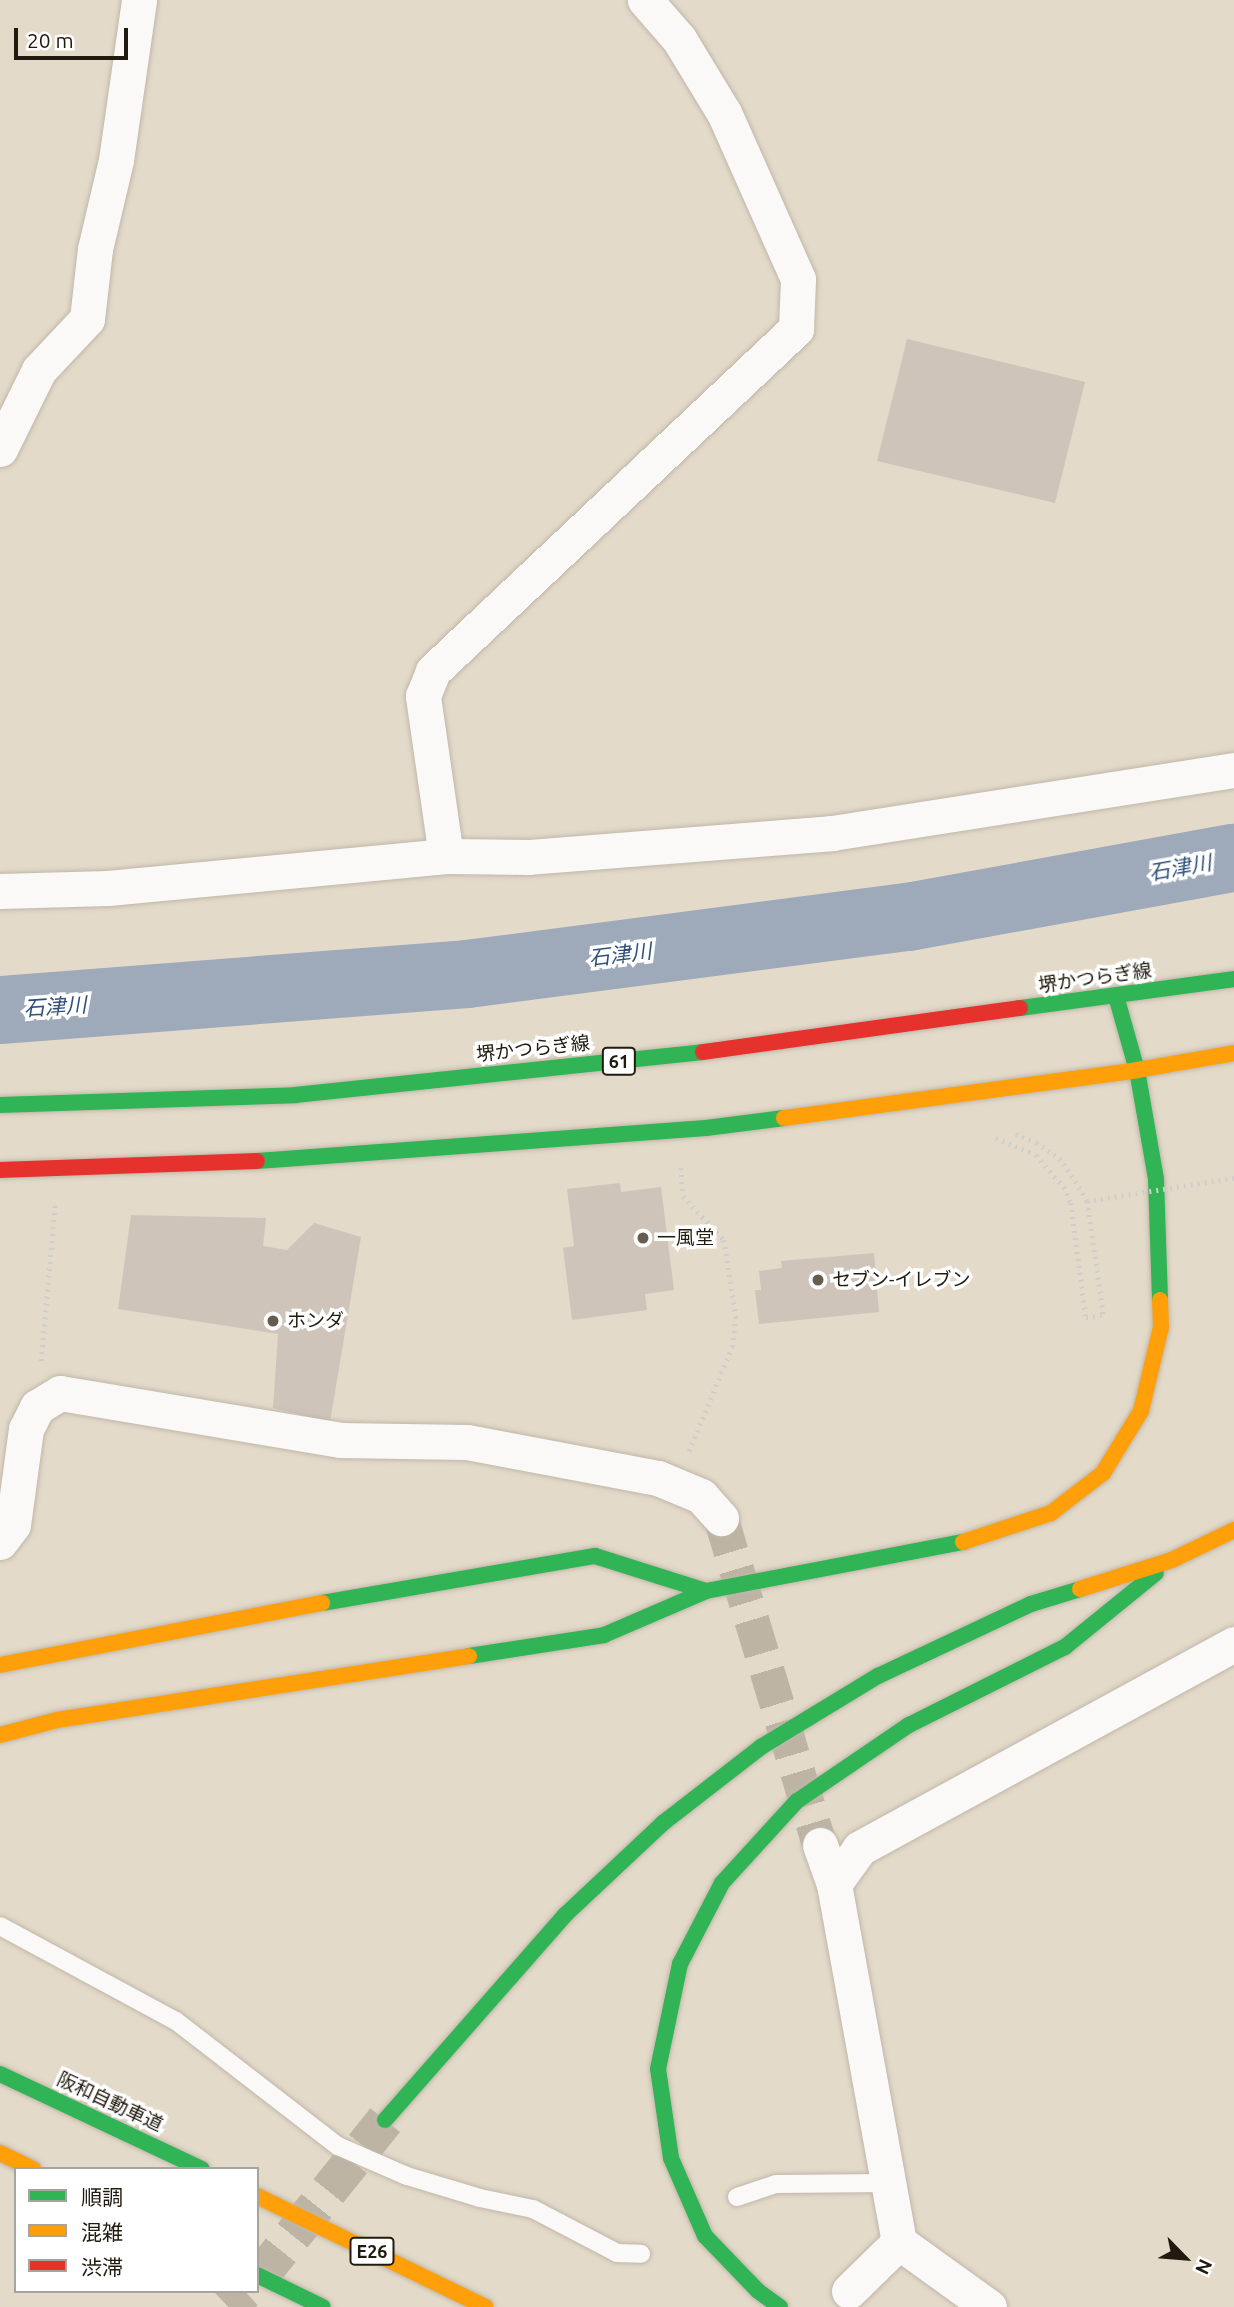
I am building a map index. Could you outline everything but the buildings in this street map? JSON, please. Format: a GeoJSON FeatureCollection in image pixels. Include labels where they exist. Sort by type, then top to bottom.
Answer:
{"type":"FeatureCollection","features":[{"type":"Feature","properties":{"kind":"main road","name":"堺かつらぎ線"},"geometry":{"type":"LineString","coordinates":[[0,1105],[295,1095],[689,1054],[1234,979]]}},
{"type":"Feature","properties":{"kind":"main road"},"geometry":{"type":"LineString","coordinates":[[0,1735],[57,1720],[604,1635],[706,1591],[981,1538],[1051,1513],[1103,1473],[1141,1411],[1161,1327],[1156,1179],[1137,1070],[1116,996]]}},
{"type":"Feature","properties":{"kind":"main road"},"geometry":{"type":"LineString","coordinates":[[0,1170],[272,1160],[706,1128],[1137,1070],[1234,1053]]}},
{"type":"Feature","properties":{"kind":"main road"},"geometry":{"type":"LineString","coordinates":[[385,2120],[565,1915],[663,1823],[761,1747],[878,1676],[1031,1604],[1172,1560],[1234,1530]]}},
{"type":"Feature","properties":{"kind":"main road"},"geometry":{"type":"LineString","coordinates":[[0,1665],[384,1591],[595,1556],[706,1591]]}},
{"type":"Feature","properties":{"kind":"main road"},"geometry":{"type":"LineString","coordinates":[[780,2307],[758,2291],[705,2236],[671,2158],[658,2069],[680,1964],[722,1883],[797,1801],[909,1725],[1065,1647],[1172,1560]]}},
{"type":"Feature","properties":{"kind":"main road","name":"阪和自動車道"},"geometry":{"type":"LineString","coordinates":[[0,2074],[198,2167]]}},
{"type":"Feature","properties":{"kind":"main road"},"geometry":{"type":"LineString","coordinates":[[0,2153],[29,2167]]}},
{"type":"Feature","properties":{"kind":"main road","name":"E26"},"geometry":{"type":"LineString","coordinates":[[259,2197],[486,2307]]}},
{"type":"Feature","properties":{"kind":"main road"},"geometry":{"type":"LineString","coordinates":[[259,2276],[323,2307]]}},
{"type":"Feature","properties":{"kind":"street"},"geometry":{"type":"LineString","coordinates":[[0,449],[39,370],[87,319],[95,249],[116,160],[139,0]]}},
{"type":"Feature","properties":{"kind":"street"},"geometry":{"type":"LineString","coordinates":[[446,856],[423,696],[433,671],[796,329],[798,279],[724,113],[679,39],[645,0]]}},
{"type":"Feature","properties":{"kind":"street"},"geometry":{"type":"LineString","coordinates":[[0,891],[108,888],[446,856],[528,857],[832,832],[1234,770]]}},
{"type":"Feature","properties":{"kind":"street"},"geometry":{"type":"LineString","coordinates":[[0,1542],[13,1525],[26,1429],[37,1407],[60,1393],[340,1440],[467,1442],[658,1478],[701,1496],[721,1518]]}},
{"type":"Feature","properties":{"kind":"street"},"geometry":{"type":"LineString","coordinates":[[834,1884],[860,1848],[1234,1644]]}},
{"type":"Feature","properties":{"kind":"street"},"geometry":{"type":"LineString","coordinates":[[820,1845],[834,1884],[899,2242],[989,2307]]}},
{"type":"Feature","properties":{"kind":"street"},"geometry":{"type":"LineString","coordinates":[[849,2291],[899,2242]]}},
{"type":"Feature","properties":{"kind":"lane"},"geometry":{"type":"LineString","coordinates":[[0,1926],[176,2021],[338,2146],[407,2176],[480,2198],[533,2209],[617,2253],[641,2254]]}},
{"type":"Feature","properties":{"kind":"lane"},"geometry":{"type":"LineString","coordinates":[[737,2197],[775,2184],[888,2183]]}},
{"type":"Feature","properties":{"kind":"path"},"geometry":{"type":"LineString","coordinates":[[996,1138],[1036,1155],[1064,1187],[1071,1203],[1086,1318],[1102,1314],[1087,1201],[1061,1160],[1037,1143],[1012,1133]]}},
{"type":"Feature","properties":{"kind":"path"},"geometry":{"type":"LineString","coordinates":[[676,1486],[733,1346],[736,1317],[724,1240],[683,1196],[681,1162]]}},
{"type":"Feature","properties":{"kind":"path"},"geometry":{"type":"LineString","coordinates":[[37,1407],[56,1168]]}},
{"type":"Feature","properties":{"kind":"path"},"geometry":{"type":"LineString","coordinates":[[1087,1201],[1234,1178]]}},
{"type":"Feature","properties":{"kind":"waterway","name":"石津川"},"geometry":{"type":"LineString","coordinates":[[0,1010],[467,974],[908,917],[1234,858]]}},
{"type":"Feature","properties":{"kind":"tunnel"},"geometry":{"type":"LineString","coordinates":[[721,1518],[820,1845]]}},
{"type":"Feature","properties":{"kind":"tunnel"},"geometry":{"type":"LineString","coordinates":[[259,2278],[385,2120]]}},
{"type":"Feature","properties":{"kind":"tunnel"},"geometry":{"type":"LineString","coordinates":[[228,2307],[243,2293]]}},
{"type":"Feature","properties":{"kind":"traffic: fast"},"geometry":{"type":"LineString","coordinates":[[1020,1008],[1234,979]]}},
{"type":"Feature","properties":{"kind":"traffic: fast"},"geometry":{"type":"LineString","coordinates":[[1116,996],[1137,1070],[1156,1179],[1160,1300]]}},
{"type":"Feature","properties":{"kind":"traffic: fast"},"geometry":{"type":"LineString","coordinates":[[0,1105],[295,1095],[703,1052]]}},
{"type":"Feature","properties":{"kind":"traffic: fast"},"geometry":{"type":"LineString","coordinates":[[257,1161],[706,1128],[784,1118]]}},
{"type":"Feature","properties":{"kind":"traffic: fast"},"geometry":{"type":"LineString","coordinates":[[469,1656],[604,1635],[706,1591],[963,1542]]}},
{"type":"Feature","properties":{"kind":"traffic: fast"},"geometry":{"type":"LineString","coordinates":[[322,1603],[595,1556],[706,1591]]}},
{"type":"Feature","properties":{"kind":"traffic: fast"},"geometry":{"type":"LineString","coordinates":[[780,2307],[758,2291],[705,2236],[671,2158],[658,2069],[680,1964],[722,1883],[797,1801],[909,1725],[1065,1647],[1156,1573]]}},
{"type":"Feature","properties":{"kind":"traffic: fast"},"geometry":{"type":"LineString","coordinates":[[385,2120],[565,1915],[663,1823],[761,1747],[878,1676],[1031,1604],[1080,1589]]}},
{"type":"Feature","properties":{"kind":"traffic: fast"},"geometry":{"type":"LineString","coordinates":[[0,2074],[198,2167]]}},
{"type":"Feature","properties":{"kind":"traffic: fast"},"geometry":{"type":"LineString","coordinates":[[259,2276],[323,2307]]}},
{"type":"Feature","properties":{"kind":"traffic: slow"},"geometry":{"type":"LineString","coordinates":[[784,1118],[1137,1070],[1234,1053]]}},
{"type":"Feature","properties":{"kind":"traffic: slow"},"geometry":{"type":"LineString","coordinates":[[963,1542],[1051,1513],[1103,1473],[1141,1411],[1161,1327],[1160,1300]]}},
{"type":"Feature","properties":{"kind":"traffic: slow"},"geometry":{"type":"LineString","coordinates":[[1080,1589],[1172,1560],[1234,1530]]}},
{"type":"Feature","properties":{"kind":"traffic: slow"},"geometry":{"type":"LineString","coordinates":[[0,1665],[322,1603]]}},
{"type":"Feature","properties":{"kind":"traffic: slow"},"geometry":{"type":"LineString","coordinates":[[0,1735],[57,1720],[469,1656]]}},
{"type":"Feature","properties":{"kind":"traffic: slow"},"geometry":{"type":"LineString","coordinates":[[0,2153],[29,2167]]}},
{"type":"Feature","properties":{"kind":"traffic: slow"},"geometry":{"type":"LineString","coordinates":[[259,2197],[486,2307]]}},
{"type":"Feature","properties":{"kind":"traffic: jam"},"geometry":{"type":"LineString","coordinates":[[703,1052],[1020,1008]]}},
{"type":"Feature","properties":{"kind":"traffic: jam"},"geometry":{"type":"LineString","coordinates":[[0,1170],[257,1161]]}},
{"type":"Feature","properties":{"kind":"place","name":"一風堂"},"geometry":{"type":"Point","coordinates":[643,1238]}},
{"type":"Feature","properties":{"kind":"place","name":"セブン-イレブン"},"geometry":{"type":"Point","coordinates":[818,1280]}},
{"type":"Feature","properties":{"kind":"place","name":"ホンダ"},"geometry":{"type":"Point","coordinates":[273,1321]}}]}
